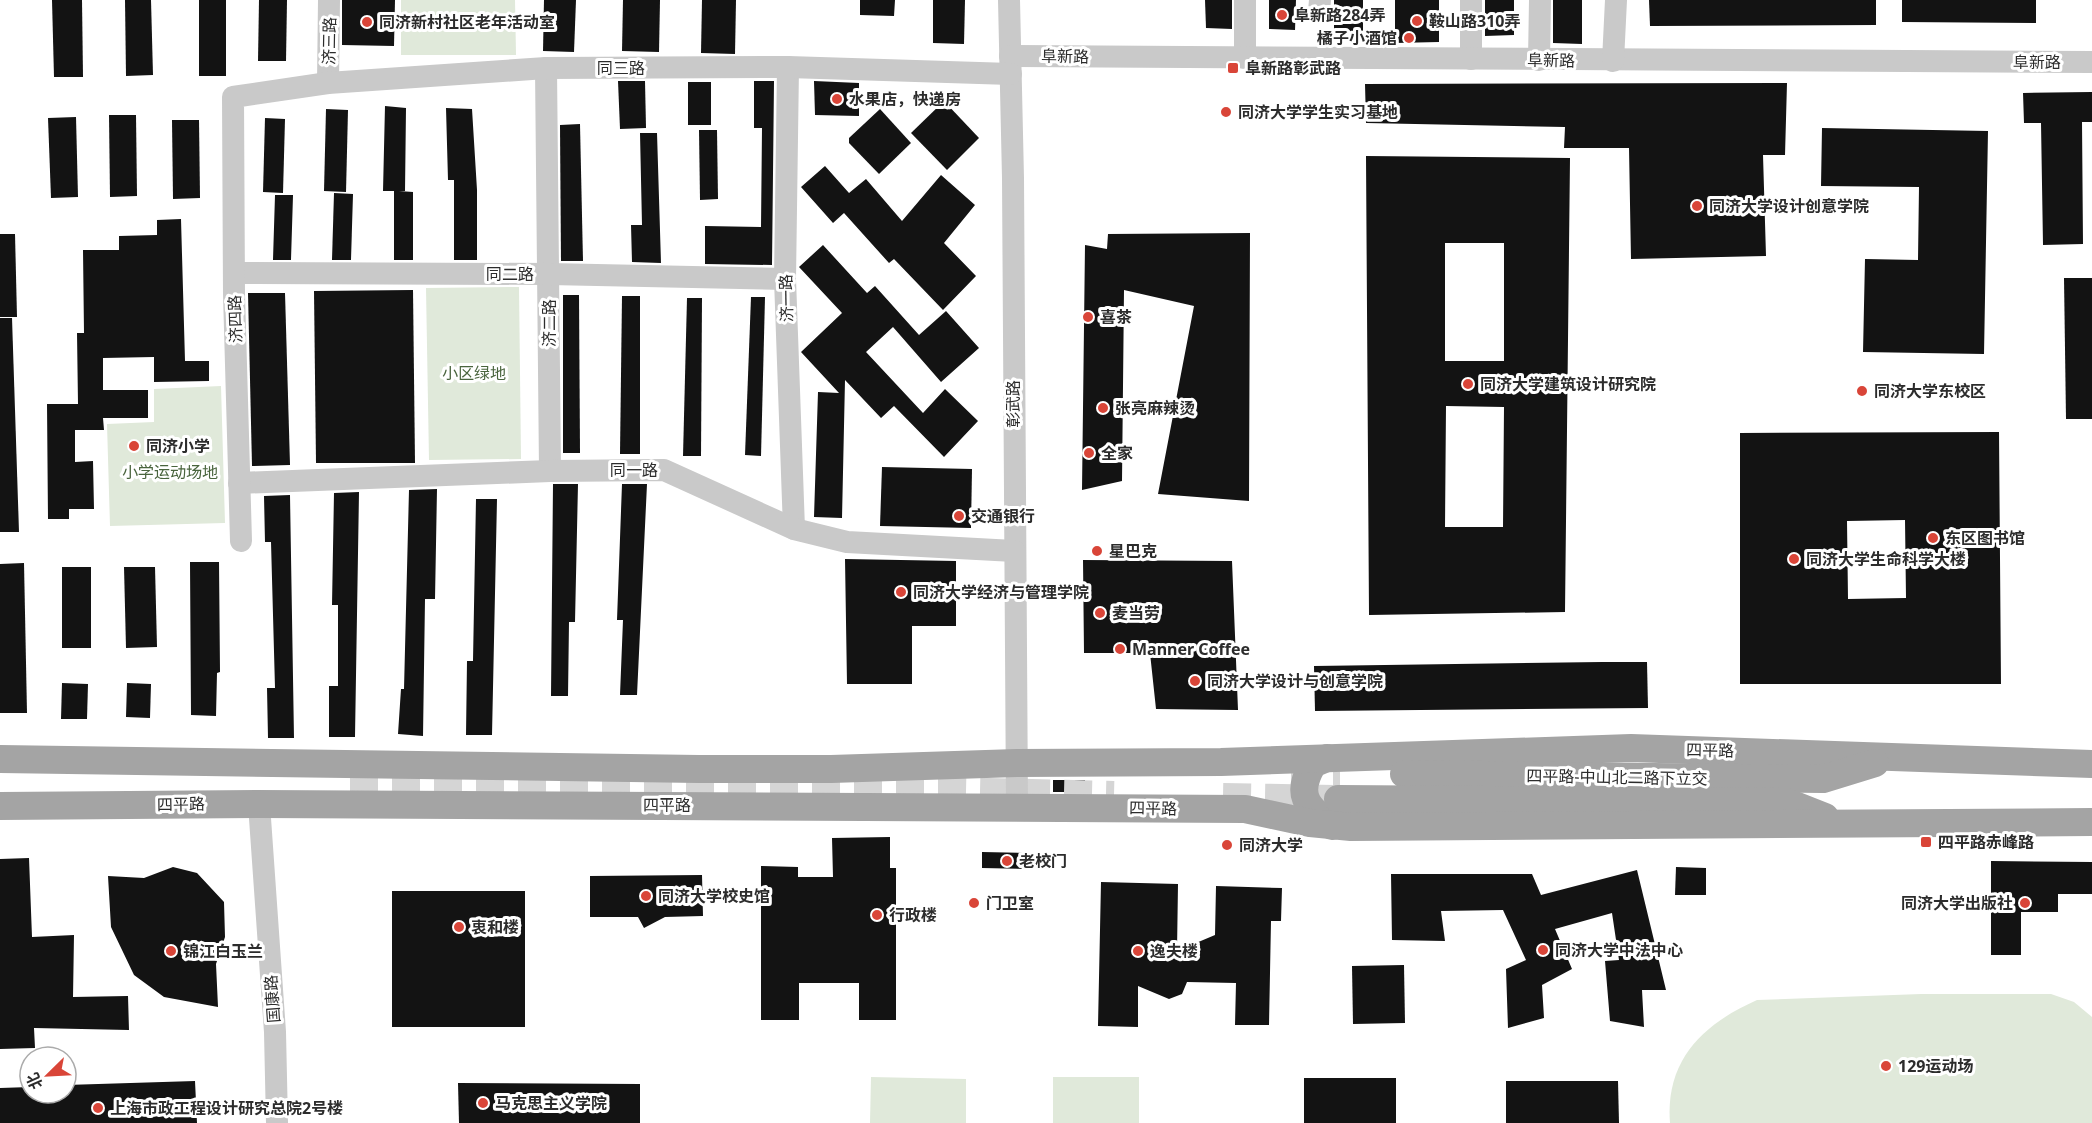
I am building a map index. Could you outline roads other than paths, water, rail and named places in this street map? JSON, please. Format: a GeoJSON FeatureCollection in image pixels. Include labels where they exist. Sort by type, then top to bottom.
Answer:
{"type":"FeatureCollection","features":[{"type":"Feature","properties":{"kind":"main road","name":"四平路-中山北二路下立交"},"geometry":{"type":"LineString","coordinates":[[1334,789],[1823,779],[1891,758],[2092,764]]}},
{"type":"Feature","properties":{"kind":"main road"},"geometry":{"type":"LineString","coordinates":[[0,759],[699,769],[1221,762],[1334,789]]}},
{"type":"Feature","properties":{"kind":"main road","name":"四平路-中山北二路下立交"},"geometry":{"type":"LineString","coordinates":[[1334,789],[1787,802],[1840,822],[2092,822]]}},
{"type":"Feature","properties":{"kind":"main road","name":"四平路"},"geometry":{"type":"LineString","coordinates":[[0,806],[259,804],[1245,809],[1334,789]]}},
{"type":"Feature","properties":{"kind":"street","name":"济三路"},"geometry":{"type":"LineString","coordinates":[[328,83],[329,0]]}},
{"type":"Feature","properties":{"kind":"street","name":"彰武路"},"geometry":{"type":"LineString","coordinates":[[1009,0],[1017,807]]}},
{"type":"Feature","properties":{"kind":"street"},"geometry":{"type":"LineString","coordinates":[[1245,0],[1245,58]]}},
{"type":"Feature","properties":{"kind":"street"},"geometry":{"type":"LineString","coordinates":[[1471,0],[1471,60]]}},
{"type":"Feature","properties":{"kind":"street"},"geometry":{"type":"LineString","coordinates":[[1539,60],[1540,0]]}},
{"type":"Feature","properties":{"kind":"street"},"geometry":{"type":"LineString","coordinates":[[1613,61],[1616,0]]}},
{"type":"Feature","properties":{"kind":"street","name":"阜新路"},"geometry":{"type":"LineString","coordinates":[[1011,65],[1245,58],[2092,62]]}},
{"type":"Feature","properties":{"kind":"street","name":"同三路"},"geometry":{"type":"LineString","coordinates":[[233,97],[328,83],[546,68],[1011,65]]}},
{"type":"Feature","properties":{"kind":"street","name":"济一路"},"geometry":{"type":"LineString","coordinates":[[788,67],[785,279],[794,529]]}},
{"type":"Feature","properties":{"kind":"street","name":"济二路"},"geometry":{"type":"LineString","coordinates":[[546,68],[550,471]]}},
{"type":"Feature","properties":{"kind":"street","name":"济四路"},"geometry":{"type":"LineString","coordinates":[[233,97],[234,273],[241,542]]}},
{"type":"Feature","properties":{"kind":"street","name":"同二路"},"geometry":{"type":"LineString","coordinates":[[234,273],[549,274],[785,279]]}},
{"type":"Feature","properties":{"kind":"street","name":"同一路"},"geometry":{"type":"LineString","coordinates":[[239,483],[550,471],[664,470],[794,529],[847,542],[1014,550]]}},
{"type":"Feature","properties":{"kind":"street","name":"国康路"},"geometry":{"type":"LineString","coordinates":[[259,804],[275,1032],[277,1123]]}},
{"type":"Feature","properties":{"kind":"tunnel"},"geometry":{"type":"LineString","coordinates":[[1291,773],[1340,773]]}},
{"type":"Feature","properties":{"kind":"tunnel"},"geometry":{"type":"LineString","coordinates":[[350,791],[943,791],[1114,795]]}},
{"type":"Feature","properties":{"kind":"tunnel"},"geometry":{"type":"LineString","coordinates":[[1223,797],[1338,799]]}},
{"type":"Feature","properties":{"kind":"place","name":"阜新路284弄"},"geometry":{"type":"Point","coordinates":[1282,15]}},
{"type":"Feature","properties":{"kind":"place","name":"鞍山路310弄"},"geometry":{"type":"Point","coordinates":[1417,21]}},
{"type":"Feature","properties":{"kind":"place","name":"同济新村社区老年活动室"},"geometry":{"type":"Point","coordinates":[367,22]}},
{"type":"Feature","properties":{"kind":"place","name":"橘子小酒馆"},"geometry":{"type":"Point","coordinates":[1409,38]}},
{"type":"Feature","properties":{"kind":"place","name":"阜新路彰武路"},"geometry":{"type":"Point","coordinates":[1233,68]}},
{"type":"Feature","properties":{"kind":"place","name":"水果店，快递房"},"geometry":{"type":"Point","coordinates":[837,99]}},
{"type":"Feature","properties":{"kind":"place","name":"同济大学学生实习基地"},"geometry":{"type":"Point","coordinates":[1226,112]}},
{"type":"Feature","properties":{"kind":"place","name":"同济大学设计创意学院"},"geometry":{"type":"Point","coordinates":[1697,206]}},
{"type":"Feature","properties":{"kind":"place","name":"喜茶"},"geometry":{"type":"Point","coordinates":[1088,317]}},
{"type":"Feature","properties":{"kind":"place","name":"同济大学建筑设计研究院"},"geometry":{"type":"Point","coordinates":[1468,384]}},
{"type":"Feature","properties":{"kind":"place","name":"同济大学东校区"},"geometry":{"type":"Point","coordinates":[1862,391]}},
{"type":"Feature","properties":{"kind":"place","name":"张亮麻辣烫"},"geometry":{"type":"Point","coordinates":[1103,408]}},
{"type":"Feature","properties":{"kind":"place","name":"同济小学"},"geometry":{"type":"Point","coordinates":[134,446]}},
{"type":"Feature","properties":{"kind":"place","name":"全家"},"geometry":{"type":"Point","coordinates":[1089,453]}},
{"type":"Feature","properties":{"kind":"place","name":"交通银行"},"geometry":{"type":"Point","coordinates":[959,516]}},
{"type":"Feature","properties":{"kind":"place","name":"东区图书馆"},"geometry":{"type":"Point","coordinates":[1933,538]}},
{"type":"Feature","properties":{"kind":"place","name":"星巴克"},"geometry":{"type":"Point","coordinates":[1097,551]}},
{"type":"Feature","properties":{"kind":"place","name":"同济大学生命科学大楼"},"geometry":{"type":"Point","coordinates":[1794,559]}},
{"type":"Feature","properties":{"kind":"place","name":"同济大学经济与管理学院"},"geometry":{"type":"Point","coordinates":[901,592]}},
{"type":"Feature","properties":{"kind":"place","name":"麦当劳"},"geometry":{"type":"Point","coordinates":[1100,613]}},
{"type":"Feature","properties":{"kind":"place","name":"Manner Coffee"},"geometry":{"type":"Point","coordinates":[1120,649]}},
{"type":"Feature","properties":{"kind":"place","name":"同济大学设计与创意学院"},"geometry":{"type":"Point","coordinates":[1195,681]}},
{"type":"Feature","properties":{"kind":"place","name":"四平路赤峰路"},"geometry":{"type":"Point","coordinates":[1926,842]}},
{"type":"Feature","properties":{"kind":"place","name":"同济大学"},"geometry":{"type":"Point","coordinates":[1227,845]}},
{"type":"Feature","properties":{"kind":"place","name":"老校门"},"geometry":{"type":"Point","coordinates":[1007,861]}},
{"type":"Feature","properties":{"kind":"place","name":"同济大学校史馆"},"geometry":{"type":"Point","coordinates":[646,896]}},
{"type":"Feature","properties":{"kind":"place","name":"门卫室"},"geometry":{"type":"Point","coordinates":[974,903]}},
{"type":"Feature","properties":{"kind":"place","name":"同济大学出版社"},"geometry":{"type":"Point","coordinates":[2025,903]}},
{"type":"Feature","properties":{"kind":"place","name":"行政楼"},"geometry":{"type":"Point","coordinates":[877,915]}},
{"type":"Feature","properties":{"kind":"place","name":"衷和楼"},"geometry":{"type":"Point","coordinates":[459,927]}},
{"type":"Feature","properties":{"kind":"place","name":"同济大学中法中心"},"geometry":{"type":"Point","coordinates":[1543,950]}},
{"type":"Feature","properties":{"kind":"place","name":"锦江白玉兰"},"geometry":{"type":"Point","coordinates":[171,951]}},
{"type":"Feature","properties":{"kind":"place","name":"逸夫楼"},"geometry":{"type":"Point","coordinates":[1138,951]}},
{"type":"Feature","properties":{"kind":"place","name":"129运动场"},"geometry":{"type":"Point","coordinates":[1886,1066]}},
{"type":"Feature","properties":{"kind":"place","name":"马克思主义学院"},"geometry":{"type":"Point","coordinates":[483,1103]}},
{"type":"Feature","properties":{"kind":"place","name":"上海市政工程设计研究总院2号楼"},"geometry":{"type":"Point","coordinates":[98,1108]}},
{"type":"Feature","properties":{"kind":"park label","name":"小区绿地"},"geometry":{"type":"Point","coordinates":[474,373]}},
{"type":"Feature","properties":{"kind":"park label","name":"小学运动场地"},"geometry":{"type":"Point","coordinates":[170,472]}}]}
